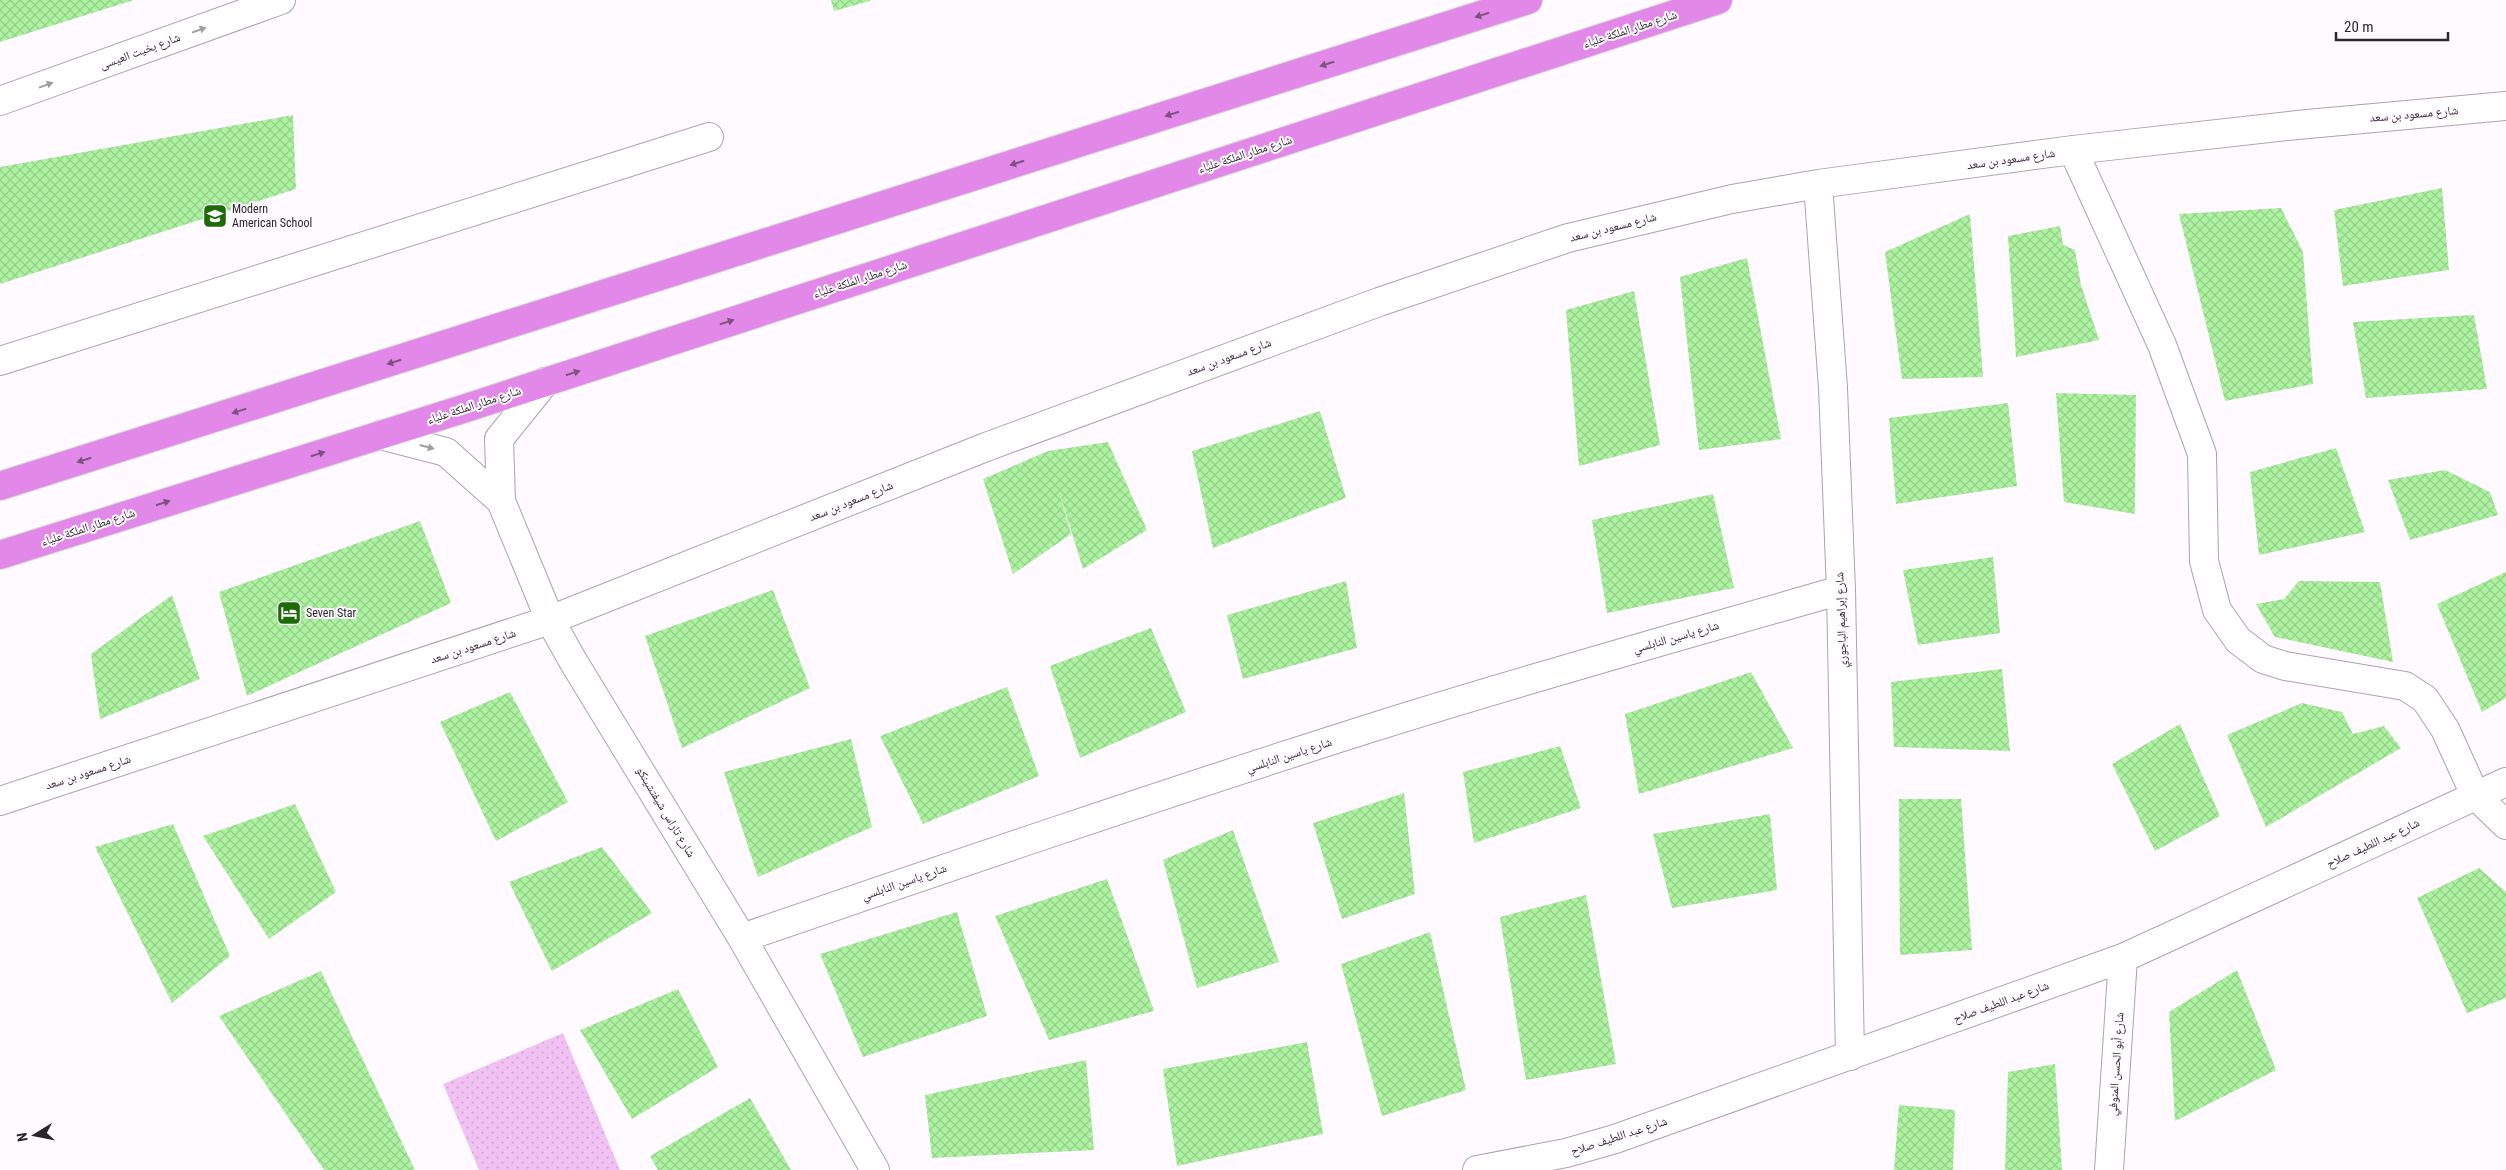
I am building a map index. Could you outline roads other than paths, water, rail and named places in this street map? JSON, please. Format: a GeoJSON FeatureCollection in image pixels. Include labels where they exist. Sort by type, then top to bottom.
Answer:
{"type":"FeatureCollection","features":[{"type":"Feature","properties":{"kind":"highway"},"geometry":{"type":"LineString","coordinates":[[0,486],[1528,0]]}},
{"type":"Feature","properties":{"kind":"highway","name":"شارع مطار الملكة علياء"},"geometry":{"type":"LineString","coordinates":[[0,555],[545,382],[1718,0]]}},
{"type":"Feature","properties":{"kind":"street","name":"شارع بخيت العيسى"},"geometry":{"type":"LineString","coordinates":[[0,102],[281,0]]}},
{"type":"Feature","properties":{"kind":"street","name":"شارع مسعود بن سعد"},"geometry":{"type":"LineString","coordinates":[[0,801],[550,620],[986,447],[1227,357],[1483,265],[1568,238],[1732,199],[1818,184],[2073,150],[2297,125],[2506,106]]}},
{"type":"Feature","properties":{"kind":"street"},"geometry":{"type":"LineString","coordinates":[[0,361],[709,137]]}},
{"type":"Feature","properties":{"kind":"street"},"geometry":{"type":"LineString","coordinates":[[2073,150],[2162,346],[2202,454],[2204,561],[2218,610],[2238,640],[2263,659],[2285,666],[2405,686],[2425,699],[2445,729],[2475,795],[2506,825]]}},
{"type":"Feature","properties":{"kind":"street","name":"شارع إبراهيم الباجوري"},"geometry":{"type":"LineString","coordinates":[[1818,184],[1833,388],[1841,590],[1850,1056]]}},
{"type":"Feature","properties":{"kind":"street","name":"شارع تاراس شيفتشينكو"},"geometry":{"type":"LineString","coordinates":[[545,382],[500,439],[502,501],[550,620],[573,661],[742,938],[875,1170]]}},
{"type":"Feature","properties":{"kind":"street"},"geometry":{"type":"LineString","coordinates":[[380,435],[446,452],[502,501]]}},
{"type":"Feature","properties":{"kind":"street","name":"شارع ياسين النابلسي"},"geometry":{"type":"LineString","coordinates":[[742,938],[1058,830],[1373,727],[1569,667],[1841,590]]}},
{"type":"Feature","properties":{"kind":"street","name":"شارع عبد اللطيف صلاح"},"geometry":{"type":"LineString","coordinates":[[1476,1170],[1566,1153],[1616,1139],[2123,958],[2506,782]]}},
{"type":"Feature","properties":{"kind":"street","name":"شارع أبو الحسن المنوفي"},"geometry":{"type":"LineString","coordinates":[[2109,1170],[2123,958]]}},
{"type":"Feature","properties":{"kind":"place","name":"Modern American School"},"geometry":{"type":"Point","coordinates":[215,216]}},
{"type":"Feature","properties":{"kind":"place","name":"Seven Star"},"geometry":{"type":"Point","coordinates":[289,613]}}]}
